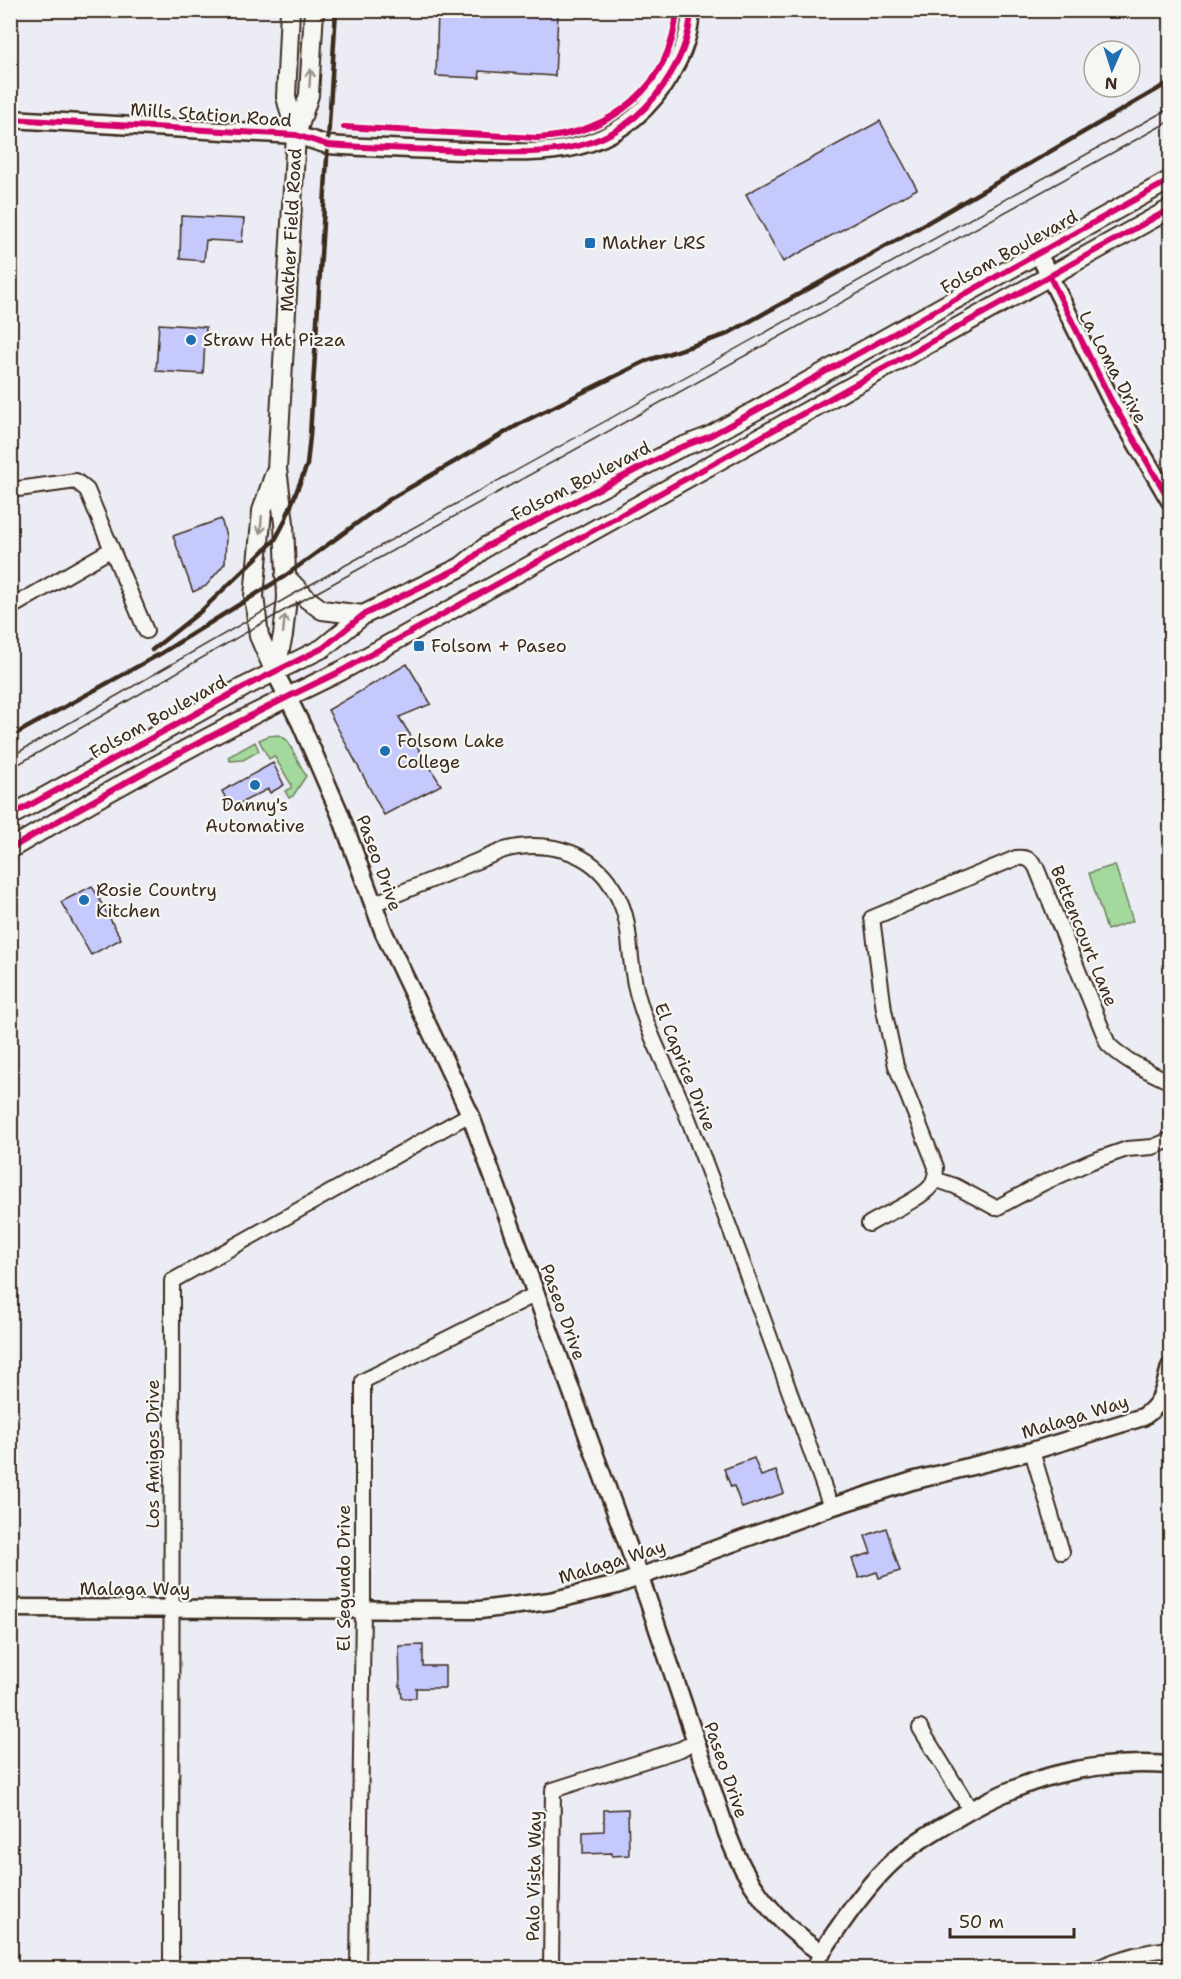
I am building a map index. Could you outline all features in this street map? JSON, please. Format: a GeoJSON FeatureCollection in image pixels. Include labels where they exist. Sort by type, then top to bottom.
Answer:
{"type":"FeatureCollection","features":[{"type":"Feature","properties":{"kind":"main road","name":"Mather Field Road"},"geometry":{"type":"LineString","coordinates":[[290,10],[286,97],[296,135]]}},
{"type":"Feature","properties":{"kind":"main road","name":"Mather Field Road"},"geometry":{"type":"LineString","coordinates":[[275,672],[283,635],[287,598],[284,523],[277,469],[296,135],[309,94],[314,10]]}},
{"type":"Feature","properties":{"kind":"main road","name":"Folsom Boulevard"},"geometry":{"type":"LineString","coordinates":[[10,816],[184,719],[323,648],[363,615],[461,567],[487,546],[679,448],[708,437],[1170,180]]}},
{"type":"Feature","properties":{"kind":"main road"},"geometry":{"type":"LineString","coordinates":[[10,849],[188,748],[351,666],[1170,209]]}},
{"type":"Feature","properties":{"kind":"main road","name":"Mather Field Road"},"geometry":{"type":"LineString","coordinates":[[275,672],[259,636],[254,596],[262,511],[277,469]]}},
{"type":"Feature","properties":{"kind":"main road"},"geometry":{"type":"LineString","coordinates":[[285,576],[322,610],[363,615]]}},
{"type":"Feature","properties":{"kind":"street","name":"Mills Station Road"},"geometry":{"type":"LineString","coordinates":[[10,119],[296,135],[328,145],[497,153],[551,152],[591,143],[625,126],[639,114],[658,94],[682,54],[689,33],[691,10]]}},
{"type":"Feature","properties":{"kind":"street","name":"La Loma Drive"},"geometry":{"type":"LineString","coordinates":[[1038,254],[1111,400],[1170,501]]}},
{"type":"Feature","properties":{"kind":"street"},"geometry":{"type":"LineString","coordinates":[[18,489],[76,481],[87,489],[146,630]]}},
{"type":"Feature","properties":{"kind":"street"},"geometry":{"type":"LineString","coordinates":[[10,608],[112,549]]}},
{"type":"Feature","properties":{"kind":"street","name":"Paseo Drive"},"geometry":{"type":"LineString","coordinates":[[275,672],[288,696],[340,814],[373,904],[403,974],[470,1114],[639,1577],[737,1860],[769,1909],[791,1930],[817,1961]]}},
{"type":"Feature","properties":{"kind":"street","name":"El Caprice Drive"},"geometry":{"type":"LineString","coordinates":[[373,904],[504,850],[527,845],[550,846],[572,853],[583,858],[609,881],[621,901],[628,923],[633,973],[646,1023],[683,1106],[831,1507]]}},
{"type":"Feature","properties":{"kind":"street","name":"Bettencourt Lane"},"geometry":{"type":"LineString","coordinates":[[934,1179],[936,1167],[896,1066],[884,1010],[872,918],[1016,858],[1024,857],[1032,861],[1036,867],[1108,1044],[1132,1063],[1170,1082]]}},
{"type":"Feature","properties":{"kind":"street","name":"Los Amigos Drive"},"geometry":{"type":"LineString","coordinates":[[171,1968],[172,1281],[470,1114]]}},
{"type":"Feature","properties":{"kind":"street"},"geometry":{"type":"LineString","coordinates":[[869,1224],[925,1192],[934,1179],[955,1186],[996,1209],[1043,1183],[1090,1162],[1127,1149],[1154,1148],[1170,1140]]}},
{"type":"Feature","properties":{"kind":"street","name":"El Segundo Drive"},"geometry":{"type":"LineString","coordinates":[[358,1968],[363,1609],[363,1381],[536,1294]]}},
{"type":"Feature","properties":{"kind":"street","name":"Malaga Way"},"geometry":{"type":"LineString","coordinates":[[10,1608],[480,1610],[593,1592],[831,1507],[912,1481],[1032,1451],[1143,1417],[1154,1410],[1161,1399],[1170,1367]]}},
{"type":"Feature","properties":{"kind":"street"},"geometry":{"type":"LineString","coordinates":[[1032,1451],[1062,1552]]}},
{"type":"Feature","properties":{"kind":"street"},"geometry":{"type":"LineString","coordinates":[[920,1728],[970,1809]]}},
{"type":"Feature","properties":{"kind":"street","name":"Palo Vista Way"},"geometry":{"type":"LineString","coordinates":[[551,1968],[553,1790],[681,1749],[695,1740]]}},
{"type":"Feature","properties":{"kind":"street"},"geometry":{"type":"LineString","coordinates":[[817,1961],[857,1904],[887,1868],[912,1844],[970,1809],[1013,1788],[1073,1770],[1113,1765],[1170,1765]]}},
{"type":"Feature","properties":{"kind":"street"},"geometry":{"type":"LineString","coordinates":[[1097,1968],[1116,1960],[1170,1948]]}},
{"type":"Feature","properties":{"kind":"green space"},"geometry":{"type":"Polygon","coordinates":[[[279,735],[287,740],[306,776],[293,796],[289,798],[285,791],[291,788],[291,784],[274,756],[269,759],[259,740],[279,735]]]}},
{"type":"Feature","properties":{"kind":"green space"},"geometry":{"type":"Polygon","coordinates":[[[255,742],[259,751],[243,760],[230,761],[228,757],[255,742]]]}},
{"type":"Feature","properties":{"kind":"green space"},"geometry":{"type":"Polygon","coordinates":[[[1115,865],[1133,921],[1107,930],[1089,873],[1115,865]]]}},
{"type":"Feature","properties":{"kind":"building"},"geometry":{"type":"Polygon","coordinates":[[[438,10],[503,10],[558,14],[555,76],[479,71],[480,78],[436,76],[438,10]]]}},
{"type":"Feature","properties":{"kind":"building"},"geometry":{"type":"Polygon","coordinates":[[[880,121],[917,189],[783,262],[746,194],[880,121]]]}},
{"type":"Feature","properties":{"kind":"building"},"geometry":{"type":"Polygon","coordinates":[[[181,216],[244,219],[242,242],[206,240],[204,261],[180,259],[181,216]]]}},
{"type":"Feature","properties":{"kind":"building"},"geometry":{"type":"Polygon","coordinates":[[[159,324],[206,327],[203,374],[156,371],[159,324]]]}},
{"type":"Feature","properties":{"kind":"building"},"geometry":{"type":"Polygon","coordinates":[[[221,519],[226,536],[225,563],[206,586],[193,592],[173,536],[221,519]]]}},
{"type":"Feature","properties":{"kind":"building","name":"Folsom Lake College"},"geometry":{"type":"Polygon","coordinates":[[[407,664],[431,704],[399,717],[441,785],[384,815],[328,710],[407,664]]]}},
{"type":"Feature","properties":{"kind":"building"},"geometry":{"type":"Polygon","coordinates":[[[273,763],[284,785],[270,793],[268,789],[231,808],[222,791],[273,763]]]}},
{"type":"Feature","properties":{"kind":"building"},"geometry":{"type":"Polygon","coordinates":[[[92,886],[121,939],[91,955],[61,902],[92,886]]]}},
{"type":"Feature","properties":{"kind":"building"},"geometry":{"type":"Polygon","coordinates":[[[754,1458],[761,1476],[776,1471],[784,1493],[742,1508],[734,1486],[731,1487],[724,1469],[754,1458]]]}},
{"type":"Feature","properties":{"kind":"building"},"geometry":{"type":"Polygon","coordinates":[[[886,1528],[900,1571],[879,1578],[877,1572],[859,1578],[852,1559],[871,1553],[865,1536],[886,1528]]]}},
{"type":"Feature","properties":{"kind":"building"},"geometry":{"type":"Polygon","coordinates":[[[423,1645],[423,1666],[445,1666],[445,1688],[416,1688],[416,1698],[402,1698],[399,1646],[423,1645]]]}},
{"type":"Feature","properties":{"kind":"building"},"geometry":{"type":"Polygon","coordinates":[[[628,1809],[629,1855],[583,1854],[583,1832],[604,1831],[604,1810],[628,1809]]]}},
{"type":"Feature","properties":{"kind":"tram line"},"geometry":{"type":"LineString","coordinates":[[10,757],[299,591],[1170,108]]}},
{"type":"Feature","properties":{"kind":"tram line"},"geometry":{"type":"LineString","coordinates":[[10,769],[285,610],[1170,121]]}},
{"type":"Feature","properties":{"kind":"railway"},"geometry":{"type":"LineString","coordinates":[[152,650],[200,612],[275,540],[307,465],[336,10]]}},
{"type":"Feature","properties":{"kind":"railway"},"geometry":{"type":"LineString","coordinates":[[10,737],[160,654],[285,576],[390,499],[525,421],[646,361],[725,335],[906,235],[1170,82]]}},
{"type":"Feature","properties":{"kind":"cycle path"},"geometry":{"type":"LineString","coordinates":[[344,127],[537,138],[564,135],[589,127],[612,116],[650,83],[663,62],[672,37],[677,10]]}},
{"type":"Feature","properties":{"kind":"cycle path"},"geometry":{"type":"LineString","coordinates":[[10,119],[296,135],[328,145],[420,150],[523,152],[575,147],[600,139],[622,127],[643,110],[663,86],[679,59],[686,40],[691,10]]}},
{"type":"Feature","properties":{"kind":"cycle path"},"geometry":{"type":"LineString","coordinates":[[10,816],[244,687],[323,648],[363,615],[461,567],[487,546],[679,448],[708,437],[1170,180]]}},
{"type":"Feature","properties":{"kind":"cycle path"},"geometry":{"type":"LineString","coordinates":[[10,849],[174,756],[341,671],[1170,209]]}},
{"type":"Feature","properties":{"kind":"cycle path"},"geometry":{"type":"LineString","coordinates":[[1050,277],[1111,400],[1170,501]]}},
{"type":"Feature","properties":{"kind":"place","name":"Mather LRS"},"geometry":{"type":"Point","coordinates":[590,243]}},
{"type":"Feature","properties":{"kind":"place","name":"Straw Hat Pizza"},"geometry":{"type":"Point","coordinates":[191,340]}},
{"type":"Feature","properties":{"kind":"place","name":"Folsom + Paseo"},"geometry":{"type":"Point","coordinates":[419,646]}},
{"type":"Feature","properties":{"kind":"place","name":"Folsom Lake College"},"geometry":{"type":"Point","coordinates":[385,751]}},
{"type":"Feature","properties":{"kind":"place","name":"Danny's Automative"},"geometry":{"type":"Point","coordinates":[255,785]}},
{"type":"Feature","properties":{"kind":"place","name":"Rosie Country Kitchen"},"geometry":{"type":"Point","coordinates":[84,900]}}]}
